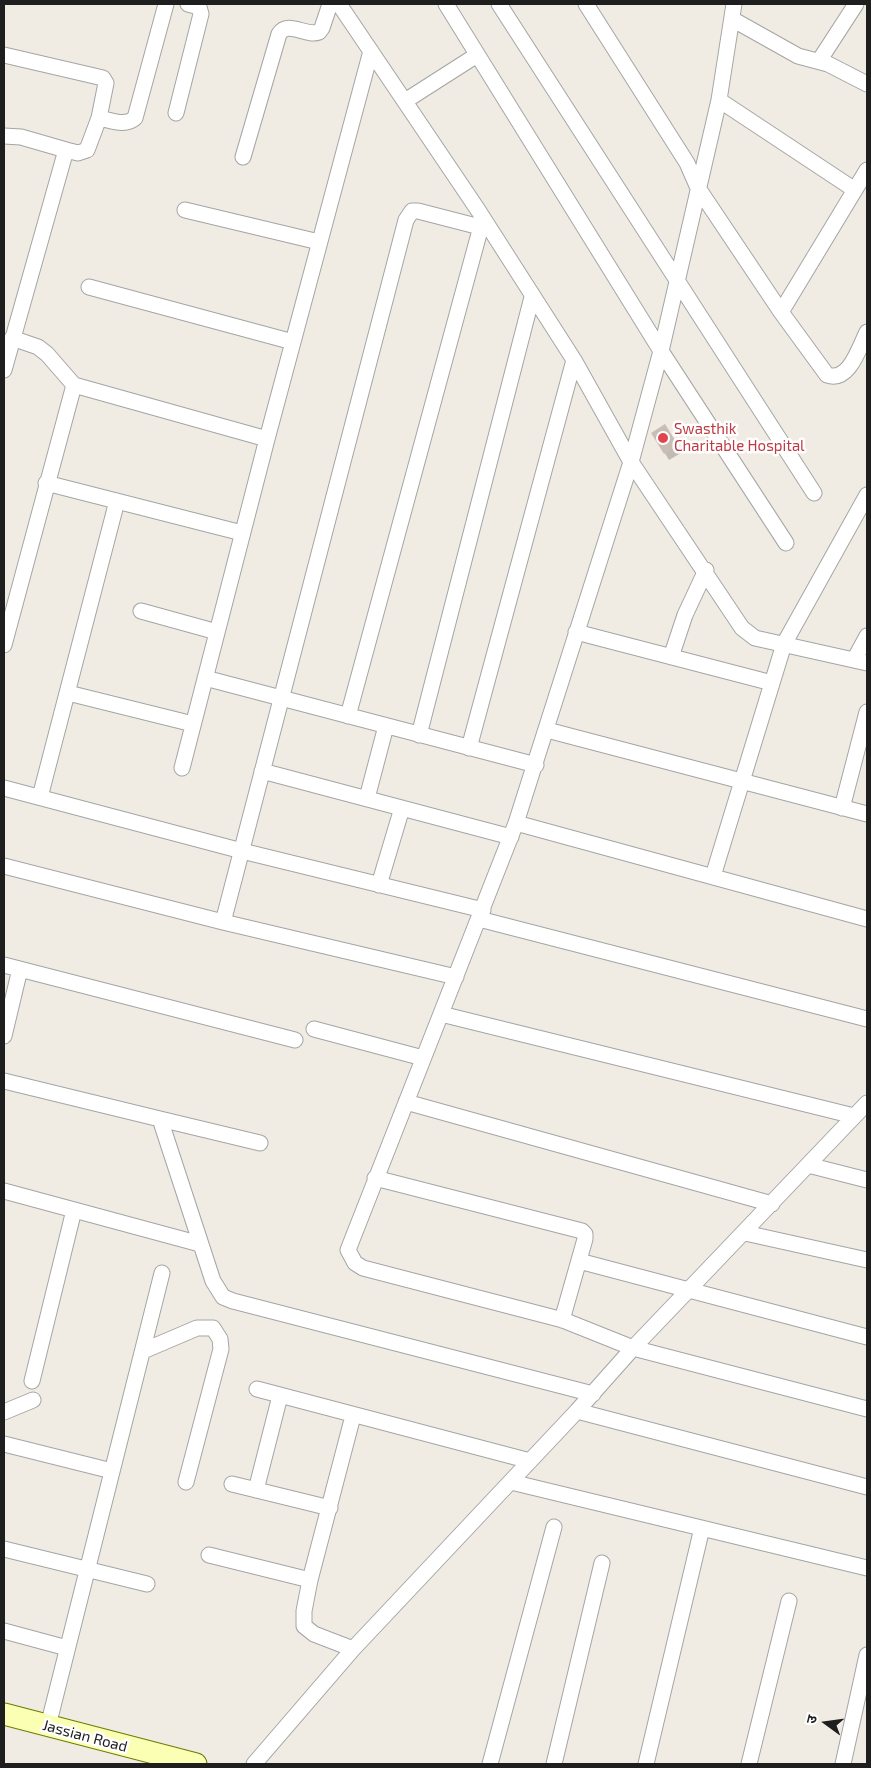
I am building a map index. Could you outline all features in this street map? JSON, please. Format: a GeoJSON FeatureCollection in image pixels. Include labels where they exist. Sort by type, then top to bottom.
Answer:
{"type":"FeatureCollection","features":[{"type":"Feature","properties":{"kind":"street"},"geometry":{"type":"LineString","coordinates":[[99,118],[122,123],[130,122],[135,118],[166,4]]}},
{"type":"Feature","properties":{"kind":"street"},"geometry":{"type":"LineString","coordinates":[[176,113],[201,14],[199,7],[188,4]]}},
{"type":"Feature","properties":{"kind":"street"},"geometry":{"type":"LineString","coordinates":[[243,157],[279,34],[284,29],[289,28],[310,34],[319,32],[330,4]]}},
{"type":"Feature","properties":{"kind":"street"},"geometry":{"type":"LineString","coordinates":[[339,4],[405,101],[482,223],[574,360],[631,462],[748,634],[860,661],[867,636]]}},
{"type":"Feature","properties":{"kind":"street"},"geometry":{"type":"LineString","coordinates":[[446,4],[661,351],[786,543]]}},
{"type":"Feature","properties":{"kind":"street"},"geometry":{"type":"LineString","coordinates":[[499,4],[814,493]]}},
{"type":"Feature","properties":{"kind":"street"},"geometry":{"type":"LineString","coordinates":[[819,61],[856,4]]}},
{"type":"Feature","properties":{"kind":"street"},"geometry":{"type":"LineString","coordinates":[[588,5],[682,155],[698,188],[821,369],[827,375],[833,377],[845,373],[867,332]]}},
{"type":"Feature","properties":{"kind":"street"},"geometry":{"type":"LineString","coordinates":[[867,84],[819,61],[798,56],[733,11],[719,100],[661,351],[631,462],[514,830],[348,1250],[355,1263],[363,1268],[562,1320],[633,1348],[867,1410]]}},
{"type":"Feature","properties":{"kind":"street"},"geometry":{"type":"LineString","coordinates":[[182,768],[267,438],[371,51]]}},
{"type":"Feature","properties":{"kind":"street"},"geometry":{"type":"LineString","coordinates":[[405,101],[477,54]]}},
{"type":"Feature","properties":{"kind":"street"},"geometry":{"type":"LineString","coordinates":[[4,55],[103,78],[106,83],[99,118],[87,150],[78,153],[21,137],[4,136]]}},
{"type":"Feature","properties":{"kind":"street"},"geometry":{"type":"LineString","coordinates":[[719,100],[855,190]]}},
{"type":"Feature","properties":{"kind":"street"},"geometry":{"type":"LineString","coordinates":[[4,370],[66,150]]}},
{"type":"Feature","properties":{"kind":"street"},"geometry":{"type":"LineString","coordinates":[[781,312],[867,170]]}},
{"type":"Feature","properties":{"kind":"street"},"geometry":{"type":"LineString","coordinates":[[185,210],[319,242]]}},
{"type":"Feature","properties":{"kind":"street"},"geometry":{"type":"LineString","coordinates":[[223,922],[406,220],[412,211],[418,211],[482,223]]}},
{"type":"Feature","properties":{"kind":"street"},"geometry":{"type":"LineString","coordinates":[[348,716],[482,223]]}},
{"type":"Feature","properties":{"kind":"street"},"geometry":{"type":"LineString","coordinates":[[89,287],[293,342]]}},
{"type":"Feature","properties":{"kind":"street"},"geometry":{"type":"LineString","coordinates":[[419,734],[532,297]]}},
{"type":"Feature","properties":{"kind":"street"},"geometry":{"type":"LineString","coordinates":[[12,338],[38,348],[47,354],[74,385],[267,438]]}},
{"type":"Feature","properties":{"kind":"street"},"geometry":{"type":"LineString","coordinates":[[469,748],[574,360]]}},
{"type":"Feature","properties":{"kind":"street"},"geometry":{"type":"LineString","coordinates":[[4,645],[46,483],[74,385]]}},
{"type":"Feature","properties":{"kind":"street"},"geometry":{"type":"LineString","coordinates":[[46,483],[242,534]]}},
{"type":"Feature","properties":{"kind":"street"},"geometry":{"type":"LineString","coordinates":[[712,876],[784,644],[867,495]]}},
{"type":"Feature","properties":{"kind":"street"},"geometry":{"type":"LineString","coordinates":[[40,797],[117,501]]}},
{"type":"Feature","properties":{"kind":"street"},"geometry":{"type":"LineString","coordinates":[[671,657],[685,615],[706,570]]}},
{"type":"Feature","properties":{"kind":"street"},"geometry":{"type":"LineString","coordinates":[[141,611],[217,632]]}},
{"type":"Feature","properties":{"kind":"street"},"geometry":{"type":"LineString","coordinates":[[576,632],[772,683]]}},
{"type":"Feature","properties":{"kind":"street"},"geometry":{"type":"LineString","coordinates":[[205,678],[536,765]]}},
{"type":"Feature","properties":{"kind":"street"},"geometry":{"type":"LineString","coordinates":[[68,693],[193,724]]}},
{"type":"Feature","properties":{"kind":"street"},"geometry":{"type":"LineString","coordinates":[[842,808],[867,712]]}},
{"type":"Feature","properties":{"kind":"street"},"geometry":{"type":"LineString","coordinates":[[367,798],[386,726]]}},
{"type":"Feature","properties":{"kind":"street"},"geometry":{"type":"LineString","coordinates":[[547,730],[867,814]]}},
{"type":"Feature","properties":{"kind":"street"},"geometry":{"type":"LineString","coordinates":[[262,771],[402,808],[514,830],[712,876],[867,919]]}},
{"type":"Feature","properties":{"kind":"street"},"geometry":{"type":"LineString","coordinates":[[4,788],[379,885],[867,1019]]}},
{"type":"Feature","properties":{"kind":"street"},"geometry":{"type":"LineString","coordinates":[[379,885],[402,808]]}},
{"type":"Feature","properties":{"kind":"street"},"geometry":{"type":"LineString","coordinates":[[4,866],[223,922],[456,977]]}},
{"type":"Feature","properties":{"kind":"street"},"geometry":{"type":"LineString","coordinates":[[4,964],[295,1040]]}},
{"type":"Feature","properties":{"kind":"street"},"geometry":{"type":"LineString","coordinates":[[4,1036],[20,969]]}},
{"type":"Feature","properties":{"kind":"street"},"geometry":{"type":"LineString","coordinates":[[441,1014],[854,1116]]}},
{"type":"Feature","properties":{"kind":"street"},"geometry":{"type":"LineString","coordinates":[[314,1029],[423,1058]]}},
{"type":"Feature","properties":{"kind":"street"},"geometry":{"type":"LineString","coordinates":[[4,1081],[260,1143]]}},
{"type":"Feature","properties":{"kind":"street"},"geometry":{"type":"LineString","coordinates":[[406,1102],[772,1204]]}},
{"type":"Feature","properties":{"kind":"street"},"geometry":{"type":"LineString","coordinates":[[254,1764],[353,1649],[578,1411],[633,1348],[867,1103]]}},
{"type":"Feature","properties":{"kind":"street"},"geometry":{"type":"LineString","coordinates":[[160,1120],[217,1290],[233,1301],[593,1394]]}},
{"type":"Feature","properties":{"kind":"street"},"geometry":{"type":"LineString","coordinates":[[808,1165],[867,1180]]}},
{"type":"Feature","properties":{"kind":"street"},"geometry":{"type":"LineString","coordinates":[[375,1178],[582,1231],[585,1239],[562,1320]]}},
{"type":"Feature","properties":{"kind":"street"},"geometry":{"type":"LineString","coordinates":[[4,1191],[200,1244]]}},
{"type":"Feature","properties":{"kind":"street"},"geometry":{"type":"LineString","coordinates":[[32,1381],[74,1210]]}},
{"type":"Feature","properties":{"kind":"street"},"geometry":{"type":"LineString","coordinates":[[745,1232],[867,1260]]}},
{"type":"Feature","properties":{"kind":"street"},"geometry":{"type":"LineString","coordinates":[[579,1261],[867,1336]]}},
{"type":"Feature","properties":{"kind":"street"},"geometry":{"type":"LineString","coordinates":[[48,1726],[162,1273]]}},
{"type":"Feature","properties":{"kind":"street"},"geometry":{"type":"LineString","coordinates":[[143,1351],[197,1328],[213,1328],[220,1339],[221,1349],[186,1482]]}},
{"type":"Feature","properties":{"kind":"street"},"geometry":{"type":"LineString","coordinates":[[256,1389],[530,1461]]}},
{"type":"Feature","properties":{"kind":"street"},"geometry":{"type":"LineString","coordinates":[[256,1490],[280,1396]]}},
{"type":"Feature","properties":{"kind":"street"},"geometry":{"type":"LineString","coordinates":[[4,1412],[33,1400]]}},
{"type":"Feature","properties":{"kind":"street"},"geometry":{"type":"LineString","coordinates":[[578,1411],[867,1487]]}},
{"type":"Feature","properties":{"kind":"street"},"geometry":{"type":"LineString","coordinates":[[353,1416],[310,1580],[304,1611],[304,1626],[314,1634],[353,1649]]}},
{"type":"Feature","properties":{"kind":"street"},"geometry":{"type":"LineString","coordinates":[[4,1444],[112,1472]]}},
{"type":"Feature","properties":{"kind":"street"},"geometry":{"type":"LineString","coordinates":[[511,1482],[867,1568]]}},
{"type":"Feature","properties":{"kind":"street"},"geometry":{"type":"LineString","coordinates":[[232,1484],[330,1508]]}},
{"type":"Feature","properties":{"kind":"street"},"geometry":{"type":"LineString","coordinates":[[490,1764],[554,1527]]}},
{"type":"Feature","properties":{"kind":"street"},"geometry":{"type":"LineString","coordinates":[[646,1764],[702,1528]]}},
{"type":"Feature","properties":{"kind":"street"},"geometry":{"type":"LineString","coordinates":[[4,1549],[147,1584]]}},
{"type":"Feature","properties":{"kind":"street"},"geometry":{"type":"LineString","coordinates":[[209,1555],[310,1580]]}},
{"type":"Feature","properties":{"kind":"street"},"geometry":{"type":"LineString","coordinates":[[554,1764],[602,1563]]}},
{"type":"Feature","properties":{"kind":"street"},"geometry":{"type":"LineString","coordinates":[[748,1764],[789,1601]]}},
{"type":"Feature","properties":{"kind":"street"},"geometry":{"type":"LineString","coordinates":[[4,1631],[67,1648]]}},
{"type":"Feature","properties":{"kind":"street"},"geometry":{"type":"LineString","coordinates":[[843,1764],[867,1655]]}},
{"type":"Feature","properties":{"kind":"street","name":"Jassian Road"},"geometry":{"type":"LineString","coordinates":[[4,1714],[196,1764]]}},
{"type":"Feature","properties":{"kind":"building"},"geometry":{"type":"Polygon","coordinates":[[[665,424],[678,445],[664,454],[651,433],[665,424]]]}},
{"type":"Feature","properties":{"kind":"place","name":"Swasthik Charitable Hospital"},"geometry":{"type":"Point","coordinates":[663,438]}}]}
